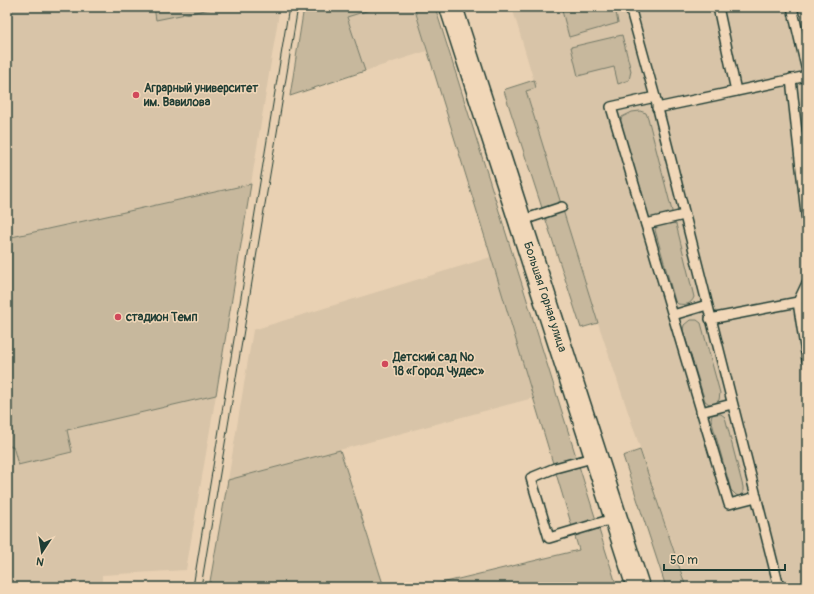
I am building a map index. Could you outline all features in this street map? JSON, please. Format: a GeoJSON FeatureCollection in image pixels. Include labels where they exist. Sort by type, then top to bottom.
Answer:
{"type":"FeatureCollection","features":[{"type":"Feature","properties":{"kind":"main road","name":"Большая Горная улица"},"geometry":{"type":"LineString","coordinates":[[451,7],[638,587]]}},
{"type":"Feature","properties":{"kind":"lane"},"geometry":{"type":"LineString","coordinates":[[630,7],[658,108],[779,587]]}},
{"type":"Feature","properties":{"kind":"lane"},"geometry":{"type":"LineString","coordinates":[[718,7],[736,91]]}},
{"type":"Feature","properties":{"kind":"lane"},"geometry":{"type":"LineString","coordinates":[[792,7],[807,71]]}},
{"type":"Feature","properties":{"kind":"lane"},"geometry":{"type":"LineString","coordinates":[[658,108],[807,76]]}},
{"type":"Feature","properties":{"kind":"lane"},"geometry":{"type":"LineString","coordinates":[[791,79],[807,222]]}},
{"type":"Feature","properties":{"kind":"lane"},"geometry":{"type":"LineString","coordinates":[[655,97],[611,107],[728,504],[756,497]]}},
{"type":"Feature","properties":{"kind":"lane"},"geometry":{"type":"LineString","coordinates":[[520,221],[562,207]]}},
{"type":"Feature","properties":{"kind":"lane"},"geometry":{"type":"LineString","coordinates":[[646,224],[684,215]]}},
{"type":"Feature","properties":{"kind":"lane"},"geometry":{"type":"LineString","coordinates":[[807,283],[798,302],[807,360]]}},
{"type":"Feature","properties":{"kind":"lane"},"geometry":{"type":"LineString","coordinates":[[710,318],[798,302]]}},
{"type":"Feature","properties":{"kind":"lane"},"geometry":{"type":"LineString","coordinates":[[673,315],[707,305]]}},
{"type":"Feature","properties":{"kind":"lane"},"geometry":{"type":"LineString","coordinates":[[701,412],[732,404]]}},
{"type":"Feature","properties":{"kind":"lane"},"geometry":{"type":"LineString","coordinates":[[596,457],[554,468],[531,478],[549,538],[616,518]]}},
{"type":"Feature","properties":{"kind":"shaded area","name":"Аграрный университет им. Вавилова"},"geometry":{"type":"Polygon","coordinates":[[[7,7],[280,7],[251,184],[7,238],[7,7]]]}},
{"type":"Feature","properties":{"kind":"shaded area"},"geometry":{"type":"Polygon","coordinates":[[[154,7],[209,7],[210,9],[156,20],[154,7]]]}},
{"type":"Feature","properties":{"kind":"shaded area"},"geometry":{"type":"Polygon","coordinates":[[[304,7],[379,7],[347,17],[365,71],[290,96],[304,7]]]}},
{"type":"Feature","properties":{"kind":"shaded area"},"geometry":{"type":"Polygon","coordinates":[[[379,7],[414,7],[427,51],[365,71],[347,17],[379,7]]]}},
{"type":"Feature","properties":{"kind":"shaded area"},"geometry":{"type":"Polygon","coordinates":[[[414,7],[435,7],[617,587],[425,587],[579,550],[414,7]]]}},
{"type":"Feature","properties":{"kind":"shaded area"},"geometry":{"type":"Polygon","coordinates":[[[512,7],[807,7],[807,587],[687,587],[598,323],[526,91],[536,88],[512,7]]]}},
{"type":"Feature","properties":{"kind":"shaded area"},"geometry":{"type":"Polygon","coordinates":[[[561,7],[615,7],[618,23],[569,37],[561,7]]]}},
{"type":"Feature","properties":{"kind":"shaded area"},"geometry":{"type":"Polygon","coordinates":[[[622,35],[631,71],[629,80],[618,84],[614,67],[578,76],[571,47],[622,35]]]}},
{"type":"Feature","properties":{"kind":"shaded area"},"geometry":{"type":"Polygon","coordinates":[[[534,80],[536,88],[526,91],[598,323],[581,328],[504,91],[534,80]]]}},
{"type":"Feature","properties":{"kind":"shaded area"},"geometry":{"type":"Polygon","coordinates":[[[640,111],[646,113],[648,118],[672,211],[671,214],[655,219],[650,218],[648,215],[620,122],[622,117],[632,112],[640,111]]]}},
{"type":"Feature","properties":{"kind":"shaded area","name":"стадион Темп"},"geometry":{"type":"Polygon","coordinates":[[[251,184],[216,395],[67,430],[72,452],[18,465],[13,446],[7,447],[7,238],[251,184]]]}},
{"type":"Feature","properties":{"kind":"shaded area"},"geometry":{"type":"Polygon","coordinates":[[[672,222],[676,224],[694,297],[691,302],[685,304],[678,304],[675,301],[655,230],[657,226],[672,222]]]}},
{"type":"Feature","properties":{"kind":"shaded area","name":"Детский сад № 18 «Город Чудес»"},"geometry":{"type":"Polygon","coordinates":[[[491,257],[533,398],[228,480],[253,330],[491,257]]]}},
{"type":"Feature","properties":{"kind":"shaded area"},"geometry":{"type":"Polygon","coordinates":[[[690,320],[697,320],[701,323],[720,393],[719,400],[714,404],[709,404],[705,401],[683,330],[684,325],[690,320]]]}},
{"type":"Feature","properties":{"kind":"shaded area"},"geometry":{"type":"Polygon","coordinates":[[[216,395],[186,570],[102,575],[102,587],[18,587],[17,585],[7,587],[7,447],[13,445],[18,465],[72,453],[67,430],[216,395]]]}},
{"type":"Feature","properties":{"kind":"shaded area"},"geometry":{"type":"Polygon","coordinates":[[[721,414],[725,417],[743,487],[743,494],[739,496],[731,490],[711,419],[712,415],[721,414]]]}},
{"type":"Feature","properties":{"kind":"shaded area"},"geometry":{"type":"Polygon","coordinates":[[[340,450],[384,587],[209,587],[228,480],[340,450]]]}},
{"type":"Feature","properties":{"kind":"shaded area"},"geometry":{"type":"Polygon","coordinates":[[[640,450],[687,587],[666,587],[623,456],[640,450]]]}},
{"type":"Feature","properties":{"kind":"tram line"},"geometry":{"type":"LineString","coordinates":[[193,587],[289,7]]}},
{"type":"Feature","properties":{"kind":"tram line"},"geometry":{"type":"LineString","coordinates":[[201,587],[298,7]]}},
{"type":"Feature","properties":{"kind":"place","name":"Аграрный университет им. Вавилова"},"geometry":{"type":"Point","coordinates":[136,95]}},
{"type":"Feature","properties":{"kind":"place","name":"стадион Темп"},"geometry":{"type":"Point","coordinates":[118,317]}},
{"type":"Feature","properties":{"kind":"place","name":"Детский сад № 18 «Город Чудес»"},"geometry":{"type":"Point","coordinates":[385,364]}}]}
